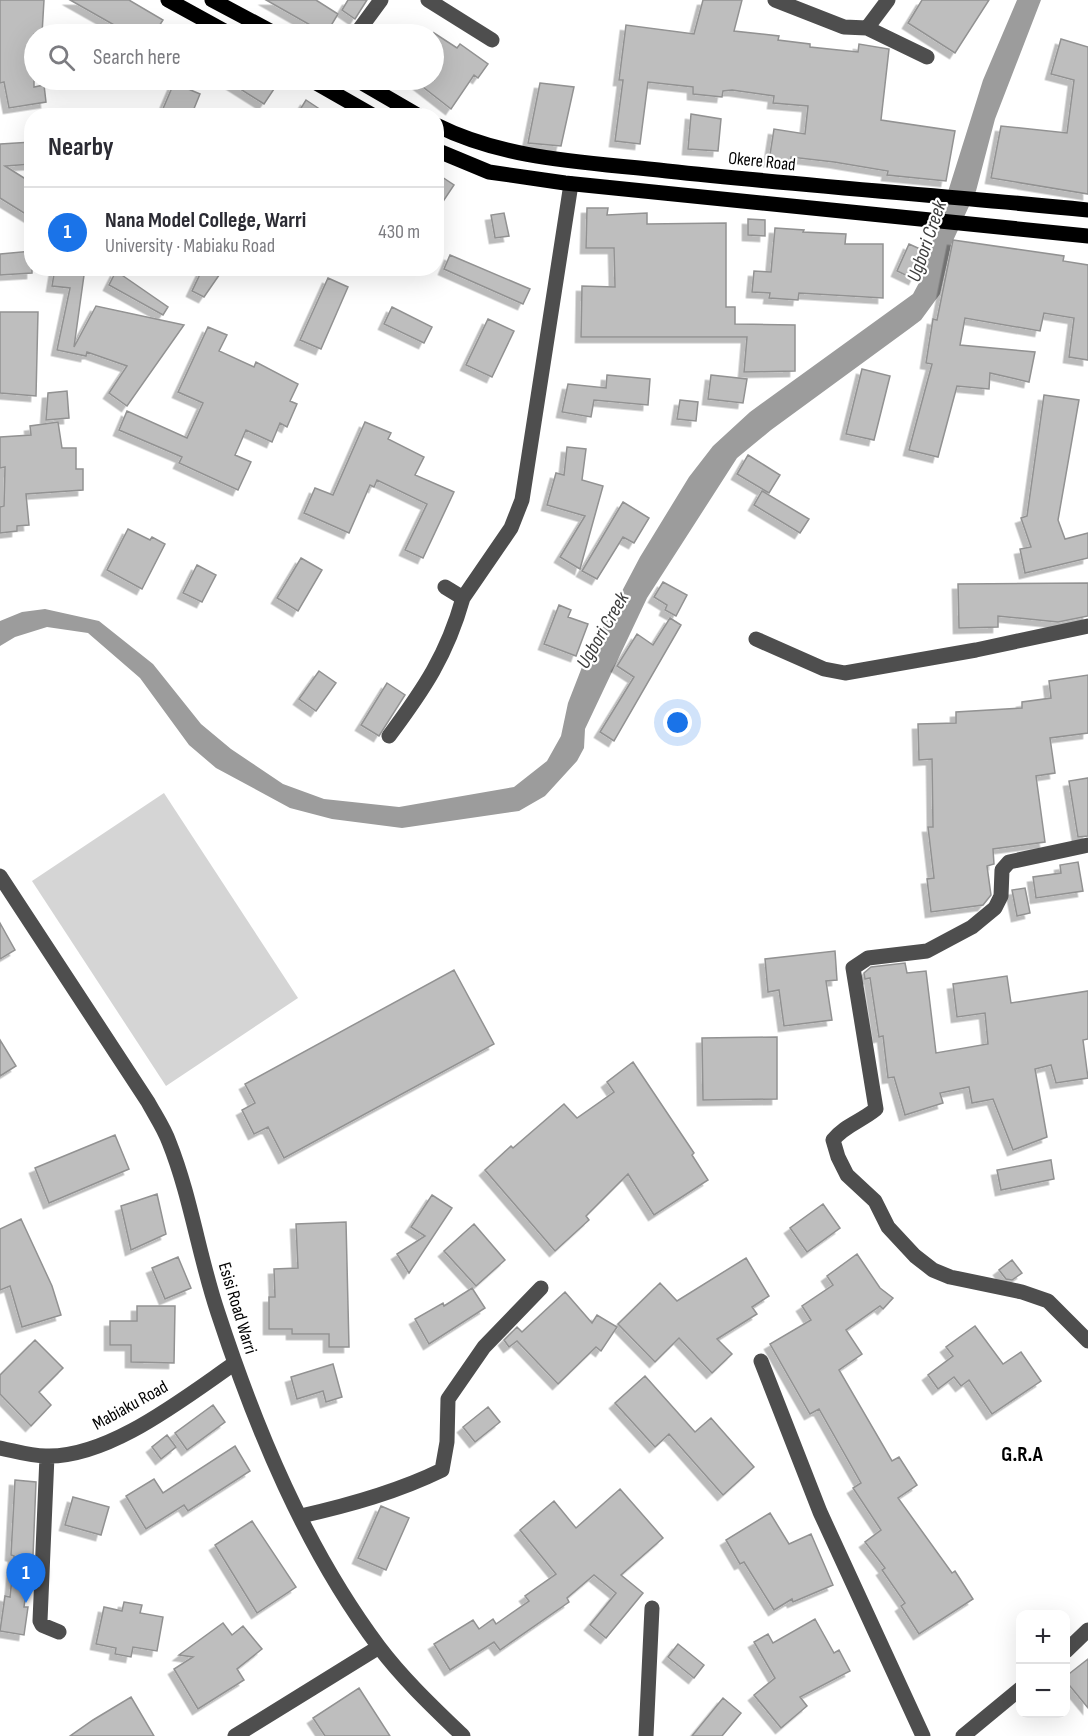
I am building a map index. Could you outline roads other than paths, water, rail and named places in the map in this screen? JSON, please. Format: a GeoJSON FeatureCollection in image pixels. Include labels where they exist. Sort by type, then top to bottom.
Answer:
{"type":"FeatureCollection","features":[{"type":"Feature","properties":{"kind":"main road"},"geometry":{"type":"LineString","coordinates":[[168,0],[212,24]]}},
{"type":"Feature","properties":{"kind":"main road"},"geometry":{"type":"LineString","coordinates":[[212,0],[257,24]]}},
{"type":"Feature","properties":{"kind":"main road"},"geometry":{"type":"LineString","coordinates":[[328,90],[360,108]]}},
{"type":"Feature","properties":{"kind":"main road"},"geometry":{"type":"LineString","coordinates":[[374,90],[405,108]]}},
{"type":"Feature","properties":{"kind":"main road","name":"Okere Road"},"geometry":{"type":"LineString","coordinates":[[444,128],[484,144],[550,158],[791,184],[1088,210]]}},
{"type":"Feature","properties":{"kind":"main road"},"geometry":{"type":"LineString","coordinates":[[444,153],[489,172],[571,184],[1088,236]]}},
{"type":"Feature","properties":{"kind":"street"},"geometry":{"type":"LineString","coordinates":[[363,24],[381,0]]}},
{"type":"Feature","properties":{"kind":"street"},"geometry":{"type":"LineString","coordinates":[[428,0],[492,40]]}},
{"type":"Feature","properties":{"kind":"street"},"geometry":{"type":"LineString","coordinates":[[775,0],[844,27],[867,28],[927,57]]}},
{"type":"Feature","properties":{"kind":"street"},"geometry":{"type":"LineString","coordinates":[[867,28],[888,0]]}},
{"type":"Feature","properties":{"kind":"street"},"geometry":{"type":"LineString","coordinates":[[389,736],[425,687],[453,635],[463,598],[505,538],[522,500],[571,184]]}},
{"type":"Feature","properties":{"kind":"street"},"geometry":{"type":"LineString","coordinates":[[445,587],[463,598]]}},
{"type":"Feature","properties":{"kind":"street"},"geometry":{"type":"LineString","coordinates":[[756,639],[824,669],[845,673],[976,650],[1088,626]]}},
{"type":"Feature","properties":{"kind":"street"},"geometry":{"type":"LineString","coordinates":[[1088,845],[1009,862],[1002,870],[1001,896],[995,908],[972,927],[927,951],[868,958],[853,968],[876,1109],[860,1123],[843,1128],[833,1140],[838,1157],[847,1174],[875,1201],[888,1227],[915,1256],[933,1270],[950,1277],[1022,1292],[1048,1301],[1088,1341]]}},
{"type":"Feature","properties":{"kind":"street","name":"Esisi Road Warri"},"geometry":{"type":"LineString","coordinates":[[0,876],[148,1102],[169,1141],[216,1310],[235,1363],[269,1451],[338,1586],[379,1647],[405,1678],[463,1736]]}},
{"type":"Feature","properties":{"kind":"street"},"geometry":{"type":"LineString","coordinates":[[301,1516],[349,1505],[410,1486],[442,1470],[447,1442],[448,1399],[484,1347],[541,1288]]}},
{"type":"Feature","properties":{"kind":"street"},"geometry":{"type":"LineString","coordinates":[[761,1361],[820,1512],[923,1736]]}},
{"type":"Feature","properties":{"kind":"street","name":"Mabiaku Road"},"geometry":{"type":"LineString","coordinates":[[0,1448],[47,1456],[90,1449],[132,1431],[235,1363]]}},
{"type":"Feature","properties":{"kind":"street"},"geometry":{"type":"LineString","coordinates":[[47,1456],[40,1621],[42,1625],[59,1632]]}},
{"type":"Feature","properties":{"kind":"street"},"geometry":{"type":"LineString","coordinates":[[646,1736],[652,1608]]}},
{"type":"Feature","properties":{"kind":"street"},"geometry":{"type":"LineString","coordinates":[[1070,1646],[1088,1630]]}},
{"type":"Feature","properties":{"kind":"street"},"geometry":{"type":"LineString","coordinates":[[235,1736],[379,1647]]}},
{"type":"Feature","properties":{"kind":"street"},"geometry":{"type":"LineString","coordinates":[[963,1736],[1016,1692]]}},
{"type":"Feature","properties":{"kind":"water","name":"Ugbori Creek"},"geometry":{"type":"Polygon","coordinates":[[[1017,0],[1041,0],[995,119],[976,191],[951,245],[940,294],[921,320],[771,430],[737,458],[647,598],[585,729],[584,748],[577,761],[545,796],[519,811],[402,828],[332,819],[290,808],[216,768],[189,745],[140,678],[88,633],[47,627],[15,637],[0,646],[0,621],[22,612],[45,609],[99,621],[153,664],[201,724],[231,749],[283,784],[324,799],[399,807],[514,787],[547,761],[561,736],[568,703],[582,667],[640,557],[689,477],[713,446],[750,412],[913,294],[920,281],[983,80],[1017,0]]]}},
{"type":"Feature","properties":{"kind":"place","name":"Nana Model College, Warri"},"geometry":{"type":"Point","coordinates":[26,1603]}},
{"type":"Feature","properties":{"kind":"district","name":"G.R.A"},"geometry":{"type":"Point","coordinates":[1022,1454]}}]}
